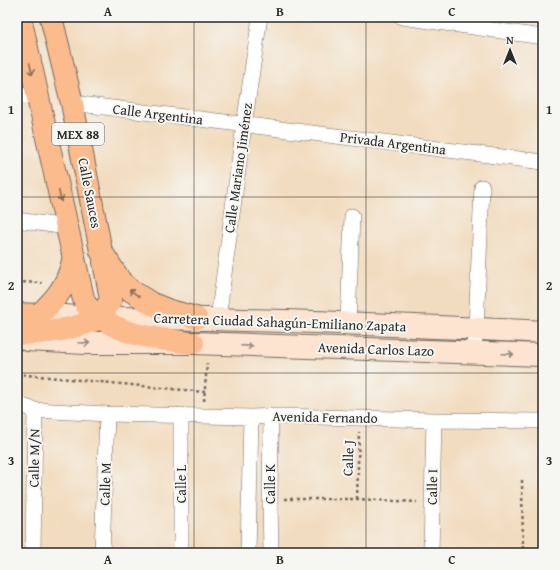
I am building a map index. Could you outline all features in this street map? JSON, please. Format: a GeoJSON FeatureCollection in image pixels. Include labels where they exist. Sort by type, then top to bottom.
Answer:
{"type":"FeatureCollection","features":[{"type":"Feature","properties":{"kind":"main road","name":"Calle Sauces"},"geometry":{"type":"LineString","coordinates":[[20,17],[27,96],[67,227],[74,256],[72,269],[65,284],[54,300],[39,315]]}},
{"type":"Feature","properties":{"kind":"main road","name":"Calle Sauces"},"geometry":{"type":"LineString","coordinates":[[51,17],[72,103],[101,252],[115,273],[130,290],[152,304],[166,310],[196,318]]}},
{"type":"Feature","properties":{"kind":"main road"},"geometry":{"type":"LineString","coordinates":[[17,334],[64,330],[81,326],[101,318],[111,299],[101,252]]}},
{"type":"Feature","properties":{"kind":"main road"},"geometry":{"type":"LineString","coordinates":[[74,256],[85,304],[101,318],[118,328],[139,335],[203,349]]}},
{"type":"Feature","properties":{"kind":"main road","name":"Carretera Ciudad Sahagún-Emiliano Zapata"},"geometry":{"type":"LineString","coordinates":[[17,314],[101,318],[196,318],[348,323],[543,332]]}},
{"type":"Feature","properties":{"kind":"main road","name":"Carretera Ciudad Sahagún-Emiliano Zapata"},"geometry":{"type":"LineString","coordinates":[[17,340],[203,349]]}},
{"type":"Feature","properties":{"kind":"main road","name":"Avenida Carlos Lazo"},"geometry":{"type":"LineString","coordinates":[[203,349],[473,353],[543,356]]}},
{"type":"Feature","properties":{"kind":"street","name":"Calle Mariano Jiménez"},"geometry":{"type":"LineString","coordinates":[[218,319],[260,17]]}},
{"type":"Feature","properties":{"kind":"street"},"geometry":{"type":"LineString","coordinates":[[402,17],[488,23],[543,37]]}},
{"type":"Feature","properties":{"kind":"street","name":"Calle Argentina"},"geometry":{"type":"LineString","coordinates":[[72,103],[244,125]]}},
{"type":"Feature","properties":{"kind":"street","name":"Privada Argentina"},"geometry":{"type":"LineString","coordinates":[[244,125],[543,162]]}},
{"type":"Feature","properties":{"kind":"street"},"geometry":{"type":"LineString","coordinates":[[473,353],[476,329],[482,187]]}},
{"type":"Feature","properties":{"kind":"street"},"geometry":{"type":"LineString","coordinates":[[348,323],[352,216]]}},
{"type":"Feature","properties":{"kind":"street"},"geometry":{"type":"LineString","coordinates":[[17,220],[67,227]]}},
{"type":"Feature","properties":{"kind":"street","name":"Avenida Fernando"},"geometry":{"type":"LineString","coordinates":[[17,404],[35,410],[107,414],[543,421]]}},
{"type":"Feature","properties":{"kind":"street","name":"Calle M/N"},"geometry":{"type":"LineString","coordinates":[[33,553],[35,410]]}},
{"type":"Feature","properties":{"kind":"street","name":"Calle M"},"geometry":{"type":"LineString","coordinates":[[102,553],[107,414]]}},
{"type":"Feature","properties":{"kind":"street","name":"Calle L"},"geometry":{"type":"LineString","coordinates":[[181,415],[181,553]]}},
{"type":"Feature","properties":{"kind":"street","name":"Calle K"},"geometry":{"type":"LineString","coordinates":[[271,416],[270,499],[272,553]]}},
{"type":"Feature","properties":{"kind":"street"},"geometry":{"type":"LineString","coordinates":[[248,553],[250,417]]}},
{"type":"Feature","properties":{"kind":"street","name":"Calle I"},"geometry":{"type":"LineString","coordinates":[[431,553],[434,420]]}},
{"type":"Feature","properties":{"kind":"path"},"geometry":{"type":"LineString","coordinates":[[203,349],[205,387]]}},
{"type":"Feature","properties":{"kind":"path"},"geometry":{"type":"LineString","coordinates":[[17,374],[205,392]]}},
{"type":"Feature","properties":{"kind":"path","name":"Calle J"},"geometry":{"type":"LineString","coordinates":[[356,499],[359,418]]}},
{"type":"Feature","properties":{"kind":"path"},"geometry":{"type":"LineString","coordinates":[[522,480],[523,553]]}},
{"type":"Feature","properties":{"kind":"path"},"geometry":{"type":"LineString","coordinates":[[270,499],[356,499],[432,503]]}}]}
